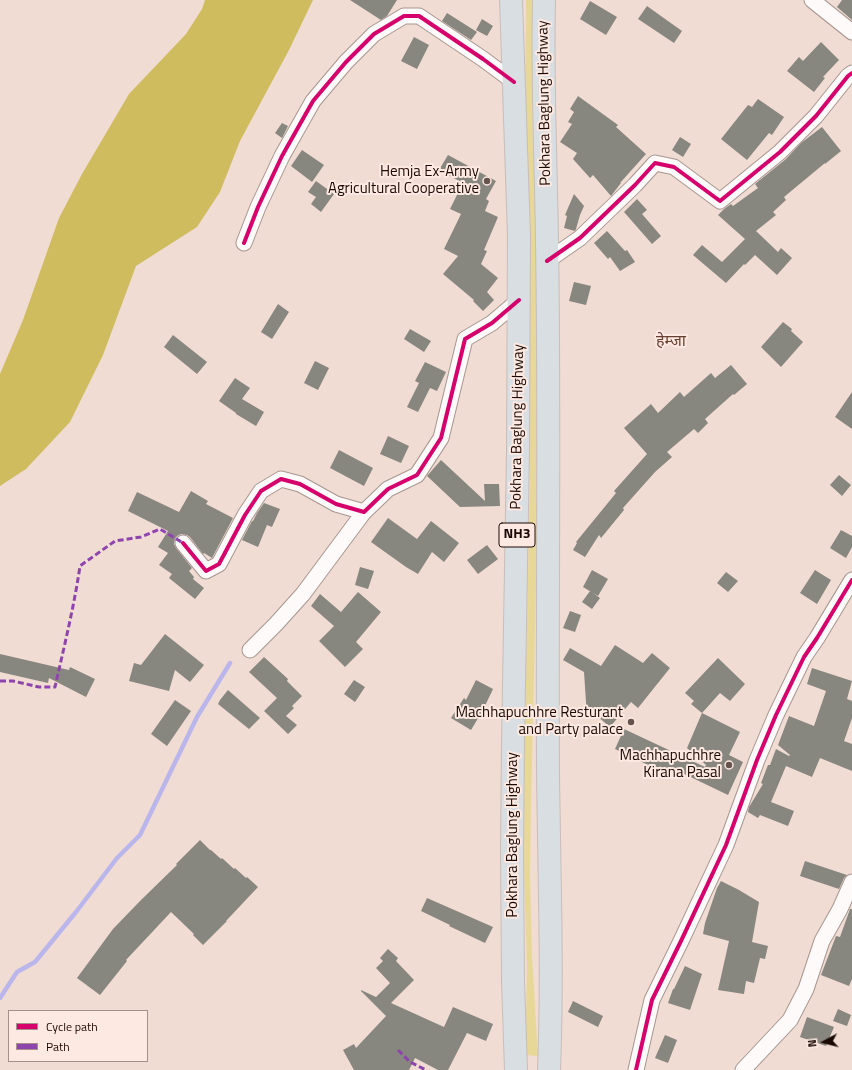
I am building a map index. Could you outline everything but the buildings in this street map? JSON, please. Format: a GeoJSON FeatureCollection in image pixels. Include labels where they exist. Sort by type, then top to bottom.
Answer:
{"type":"FeatureCollection","features":[{"type":"Feature","properties":{"kind":"highway","name":"Pokhara Baglung Highway"},"geometry":{"type":"LineString","coordinates":[[511,0],[519,235],[518,445],[512,854],[513,981],[516,1070]]}},
{"type":"Feature","properties":{"kind":"highway","name":"Pokhara Baglung Highway"},"geometry":{"type":"LineString","coordinates":[[544,0],[543,52],[548,261],[549,409],[548,771],[551,940],[549,1070]]}},
{"type":"Feature","properties":{"kind":"street"},"geometry":{"type":"LineString","coordinates":[[812,0],[852,32]]}},
{"type":"Feature","properties":{"kind":"street"},"geometry":{"type":"LineString","coordinates":[[244,243],[258,207],[282,156],[312,101],[346,62],[374,34],[404,16],[419,16],[483,59],[514,82]]}},
{"type":"Feature","properties":{"kind":"street"},"geometry":{"type":"LineString","coordinates":[[548,261],[580,238],[634,186],[655,163],[674,167],[720,201],[785,146],[816,116],[852,73]]}},
{"type":"Feature","properties":{"kind":"street"},"geometry":{"type":"LineString","coordinates":[[250,650],[303,594],[364,512],[388,489],[416,475],[441,438],[465,339],[492,322],[519,300]]}},
{"type":"Feature","properties":{"kind":"street"},"geometry":{"type":"LineString","coordinates":[[183,543],[206,571],[219,564],[245,515],[261,491],[281,479],[300,484],[336,504],[364,512]]}},
{"type":"Feature","properties":{"kind":"street"},"geometry":{"type":"LineString","coordinates":[[636,1070],[652,1000],[726,845],[757,760],[776,715],[804,657],[852,580]]}},
{"type":"Feature","properties":{"kind":"street"},"geometry":{"type":"LineString","coordinates":[[743,1070],[790,1020],[806,989],[822,941],[840,909],[852,882]]}},
{"type":"Feature","properties":{"kind":"shaded area"},"geometry":{"type":"Polygon","coordinates":[[[205,0],[313,0],[289,50],[240,141],[220,192],[197,227],[136,266],[103,355],[70,422],[26,469],[0,486],[0,374],[23,320],[59,218],[82,174],[129,94],[186,34],[202,9],[205,0]]]}},
{"type":"Feature","properties":{"kind":"shaded area"},"geometry":{"type":"Polygon","coordinates":[[[526,0],[533,0],[532,99],[536,194],[539,395],[530,875],[532,955],[538,1056],[525,1055],[527,968],[524,869],[524,771],[530,478],[525,141],[526,0]]]}},
{"type":"Feature","properties":{"kind":"waterway"},"geometry":{"type":"LineString","coordinates":[[0,998],[17,972],[35,962],[76,912],[117,858],[140,835],[197,717],[230,663]]}},
{"type":"Feature","properties":{"kind":"marked path"},"geometry":{"type":"LineString","coordinates":[[0,681],[13,681],[39,687],[55,687],[72,612],[80,566],[115,541],[141,537],[160,529],[183,543]]}},
{"type":"Feature","properties":{"kind":"marked path"},"geometry":{"type":"LineString","coordinates":[[398,1050],[410,1062],[426,1070]]}},
{"type":"Feature","properties":{"kind":"cycle path"},"geometry":{"type":"LineString","coordinates":[[244,243],[258,207],[282,156],[313,101],[346,62],[374,34],[404,16],[419,16],[483,59],[514,82]]}},
{"type":"Feature","properties":{"kind":"cycle path"},"geometry":{"type":"LineString","coordinates":[[547,261],[580,238],[635,185],[655,163],[674,167],[720,201],[780,152],[816,116],[852,73]]}},
{"type":"Feature","properties":{"kind":"cycle path"},"geometry":{"type":"LineString","coordinates":[[183,543],[206,571],[219,564],[245,515],[261,491],[281,479],[300,484],[336,504],[364,512],[388,489],[417,475],[441,438],[465,339],[492,323],[519,300]]}},
{"type":"Feature","properties":{"kind":"cycle path"},"geometry":{"type":"LineString","coordinates":[[636,1070],[652,1000],[726,845],[757,760],[776,715],[804,657],[852,580]]}},
{"type":"Feature","properties":{"kind":"place","name":"Hemja Ex-Army Agricultural Cooperative"},"geometry":{"type":"Point","coordinates":[487,181]}},
{"type":"Feature","properties":{"kind":"place","name":"Machhapuchhre Resturant and Party palace"},"geometry":{"type":"Point","coordinates":[631,722]}},
{"type":"Feature","properties":{"kind":"place","name":"Machhapuchhre Kirana Pasal"},"geometry":{"type":"Point","coordinates":[729,765]}},
{"type":"Feature","properties":{"kind":"district","name":"हेम्जा"},"geometry":{"type":"Point","coordinates":[671,342]}}]}
